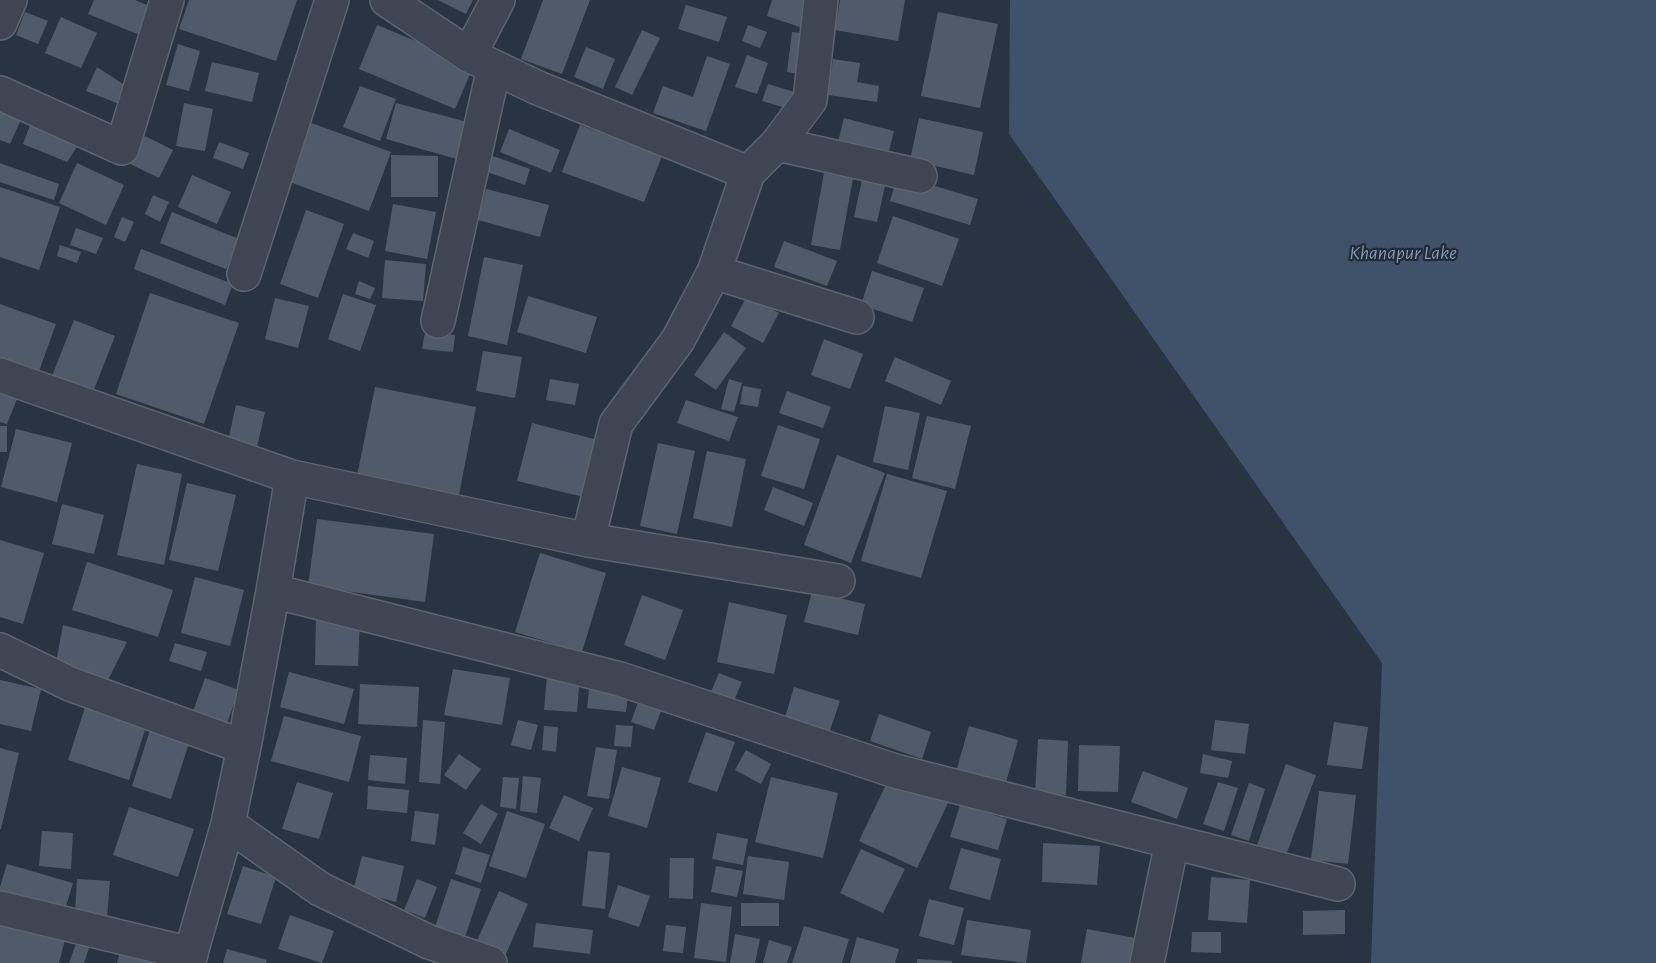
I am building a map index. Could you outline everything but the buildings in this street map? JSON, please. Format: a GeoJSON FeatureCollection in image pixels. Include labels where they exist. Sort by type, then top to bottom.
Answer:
{"type":"FeatureCollection","features":[{"type":"Feature","properties":{"kind":"street"},"geometry":{"type":"LineString","coordinates":[[0,23],[10,0]]}},
{"type":"Feature","properties":{"kind":"street"},"geometry":{"type":"LineString","coordinates":[[0,93],[122,148],[167,0]]}},
{"type":"Feature","properties":{"kind":"street"},"geometry":{"type":"LineString","coordinates":[[244,274],[332,0]]}},
{"type":"Feature","properties":{"kind":"street"},"geometry":{"type":"LineString","coordinates":[[387,0],[482,61],[538,88],[748,172]]}},
{"type":"Feature","properties":{"kind":"street"},"geometry":{"type":"LineString","coordinates":[[438,321],[482,61],[498,0]]}},
{"type":"Feature","properties":{"kind":"street"},"geometry":{"type":"LineString","coordinates":[[588,540],[616,424],[678,340],[714,272],[748,172],[777,144],[810,100],[821,0]]}},
{"type":"Feature","properties":{"kind":"street"},"geometry":{"type":"LineString","coordinates":[[777,144],[920,176]]}},
{"type":"Feature","properties":{"kind":"street"},"geometry":{"type":"LineString","coordinates":[[714,272],[858,317]]}},
{"type":"Feature","properties":{"kind":"street"},"geometry":{"type":"LineString","coordinates":[[0,375],[292,477],[588,540],[838,581]]}},
{"type":"Feature","properties":{"kind":"street"},"geometry":{"type":"LineString","coordinates":[[0,908],[189,958],[228,824],[273,591],[292,477]]}},
{"type":"Feature","properties":{"kind":"street"},"geometry":{"type":"LineString","coordinates":[[273,591],[620,679],[895,771],[1338,884]]}},
{"type":"Feature","properties":{"kind":"street"},"geometry":{"type":"LineString","coordinates":[[0,650],[70,684],[244,747]]}},
{"type":"Feature","properties":{"kind":"street"},"geometry":{"type":"LineString","coordinates":[[228,824],[320,889],[429,942],[490,963]]}},
{"type":"Feature","properties":{"kind":"street"},"geometry":{"type":"LineString","coordinates":[[1147,963],[1172,842]]}},
{"type":"Feature","properties":{"kind":"water","name":"Khanapur Lake"},"geometry":{"type":"Polygon","coordinates":[[[1010,0],[1656,0],[1656,963],[1371,963],[1382,663],[1009,134],[1010,0]]]}}]}
